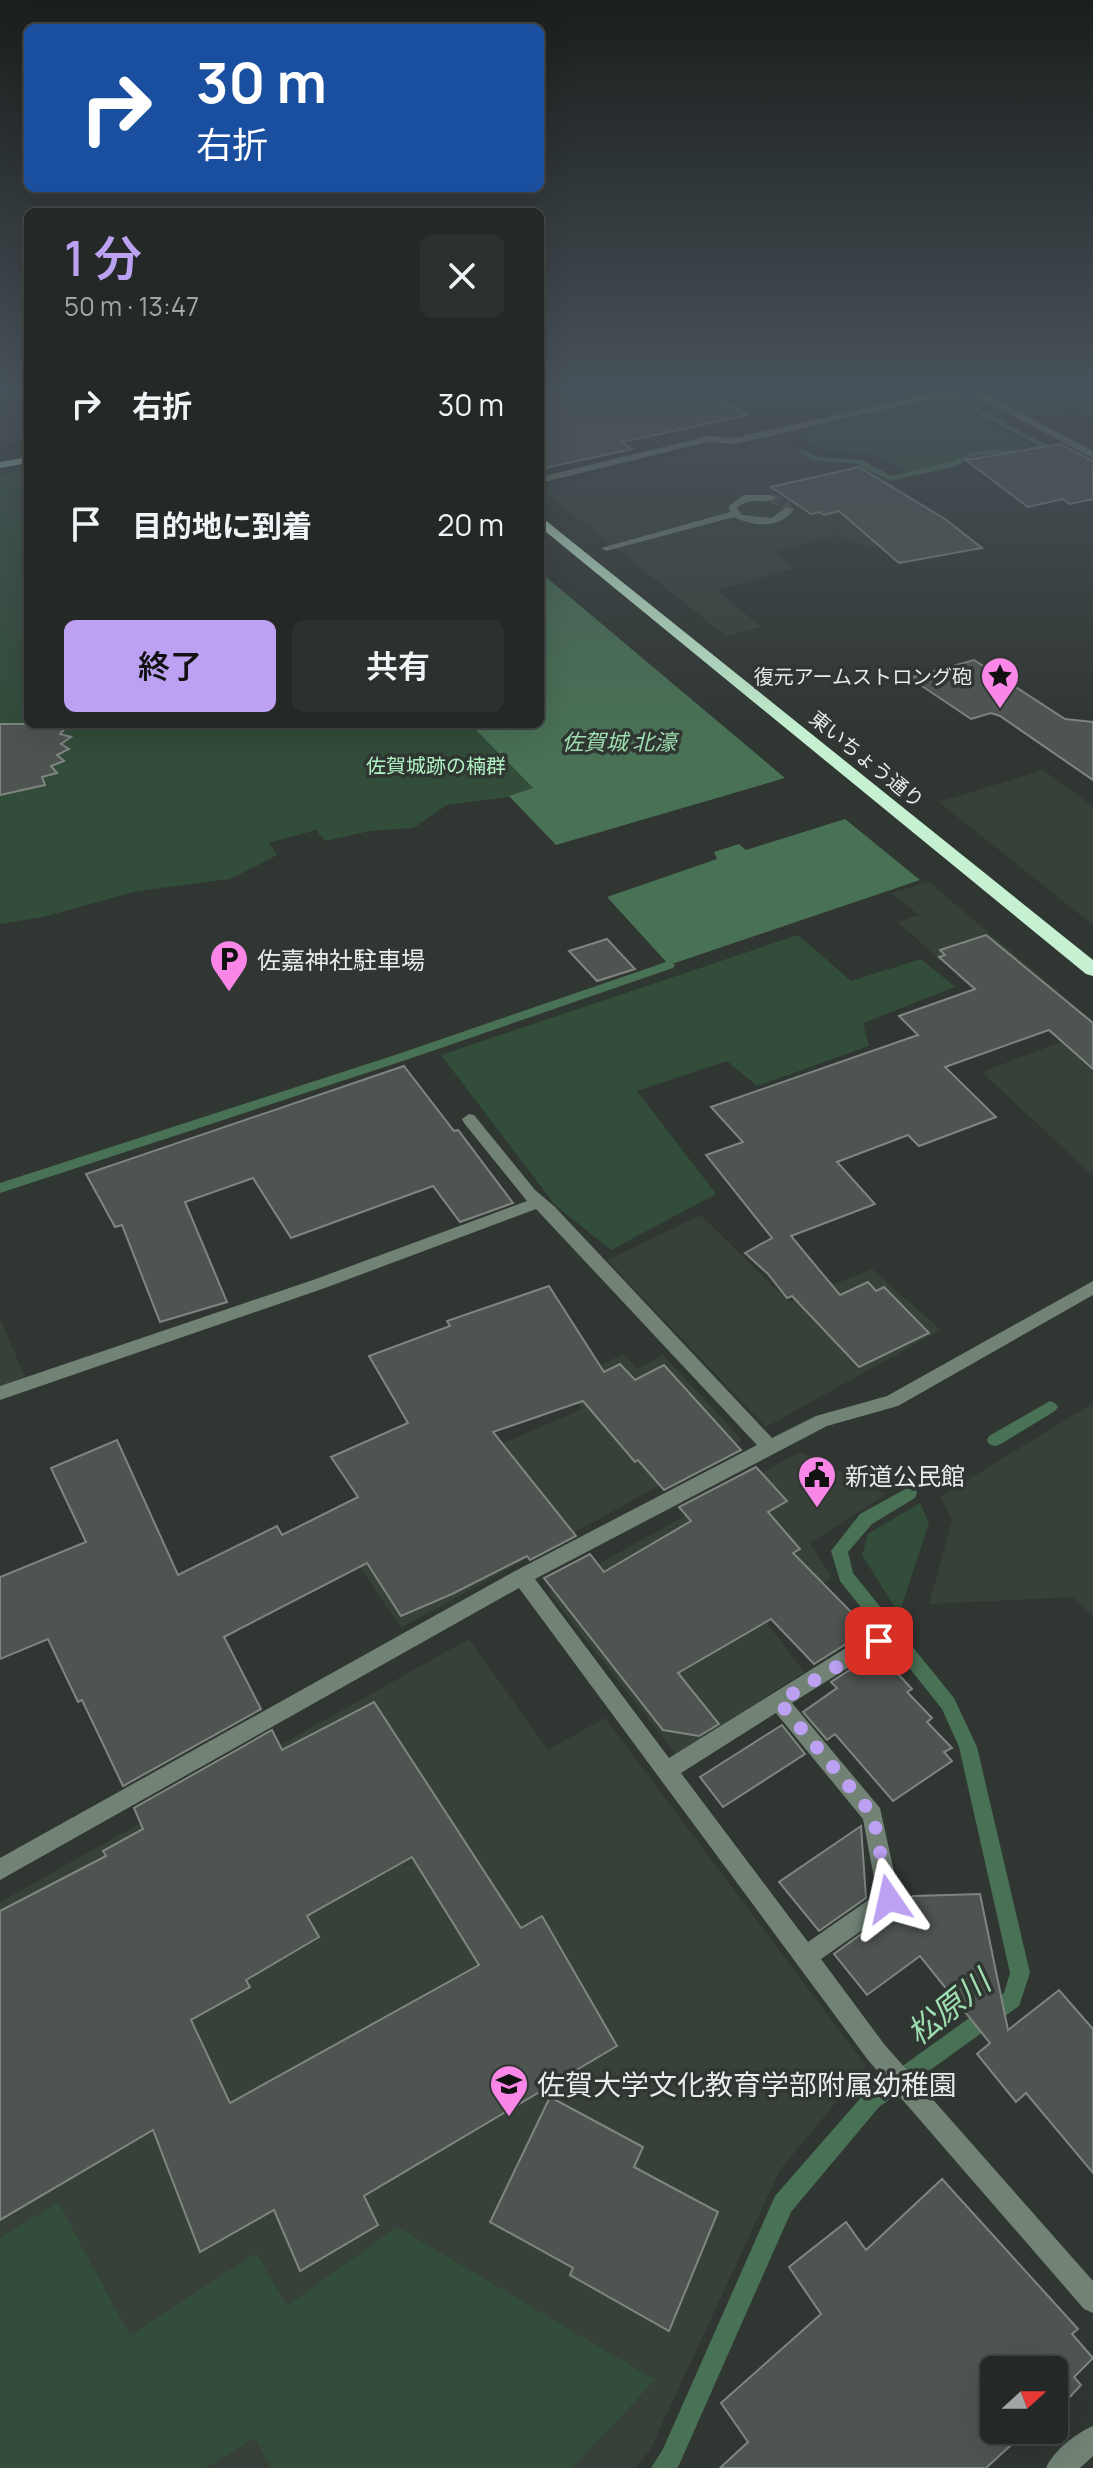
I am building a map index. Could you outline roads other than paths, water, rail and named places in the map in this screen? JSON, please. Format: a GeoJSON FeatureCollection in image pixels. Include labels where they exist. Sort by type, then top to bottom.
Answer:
{"type":"FeatureCollection","features":[{"type":"Feature","properties":{"kind":"highway","name":"東いちょう通り"},"geometry":{"type":"LineString","coordinates":[[544,523],[1093,970]]}},
{"type":"Feature","properties":{"kind":"street"},"geometry":{"type":"LineString","coordinates":[[735,514],[732,508],[741,500]]}},
{"type":"Feature","properties":{"kind":"street"},"geometry":{"type":"LineString","coordinates":[[606,548],[735,514],[754,521],[773,520],[787,515],[789,509]]}},
{"type":"Feature","properties":{"kind":"street"},"geometry":{"type":"LineString","coordinates":[[469,1119],[529,1194],[769,1446]]}},
{"type":"Feature","properties":{"kind":"street"},"geometry":{"type":"LineString","coordinates":[[0,1393],[319,1284],[539,1202]]}},
{"type":"Feature","properties":{"kind":"street"},"geometry":{"type":"LineString","coordinates":[[0,1870],[522,1577],[769,1446],[822,1421],[892,1401],[1093,1287]]}},
{"type":"Feature","properties":{"kind":"street"},"geometry":{"type":"LineString","coordinates":[[522,1577],[876,2052],[1093,2300]]}},
{"type":"Feature","properties":{"kind":"street"},"geometry":{"type":"LineString","coordinates":[[666,1771],[879,1641],[901,1624]]}},
{"type":"Feature","properties":{"kind":"street"},"geometry":{"type":"LineString","coordinates":[[779,1702],[873,1815],[889,1899],[805,1957]]}},
{"type":"Feature","properties":{"kind":"street"},"geometry":{"type":"LineString","coordinates":[[1059,2468],[1093,2439]]}},
{"type":"Feature","properties":{"kind":"water","name":"佐賀城 北濠"},"geometry":{"type":"Polygon","coordinates":[[[544,575],[785,778],[556,845],[509,796],[533,788],[474,728],[544,728],[544,575]]]}},
{"type":"Feature","properties":{"kind":"water"},"geometry":{"type":"Polygon","coordinates":[[[845,819],[920,880],[669,965],[607,897],[717,859],[714,852],[739,844],[746,850],[845,819]]]}},
{"type":"Feature","properties":{"kind":"waterway"},"geometry":{"type":"LineString","coordinates":[[0,1188],[402,1057],[669,965]]}},
{"type":"Feature","properties":{"kind":"waterway"},"geometry":{"type":"LineString","coordinates":[[995,1440],[1050,1407]]}},
{"type":"Feature","properties":{"kind":"waterway","name":"松原川"},"geometry":{"type":"LineString","coordinates":[[663,2468],[671,2457],[783,2204],[872,2100],[1012,1999],[1020,1973],[968,1747],[948,1704],[846,1576],[839,1551],[866,1519],[909,1493]]}},
{"type":"Feature","properties":{"kind":"tunnel"},"geometry":{"type":"LineString","coordinates":[[778,500],[789,509]]}},
{"type":"Feature","properties":{"kind":"place","name":"復元アームストロング砲"},"geometry":{"type":"Point","coordinates":[1000,710]}},
{"type":"Feature","properties":{"kind":"place","name":"佐嘉神社駐車場"},"geometry":{"type":"Point","coordinates":[229,993]}},
{"type":"Feature","properties":{"kind":"place","name":"新道公民館"},"geometry":{"type":"Point","coordinates":[817,1509]}},
{"type":"Feature","properties":{"kind":"place","name":"佐賀大学文化教育学部附属幼稚園"},"geometry":{"type":"Point","coordinates":[509,2118]}},
{"type":"Feature","properties":{"kind":"park label","name":"佐賀城跡の楠群"},"geometry":{"type":"Point","coordinates":[436,765]}}]}
